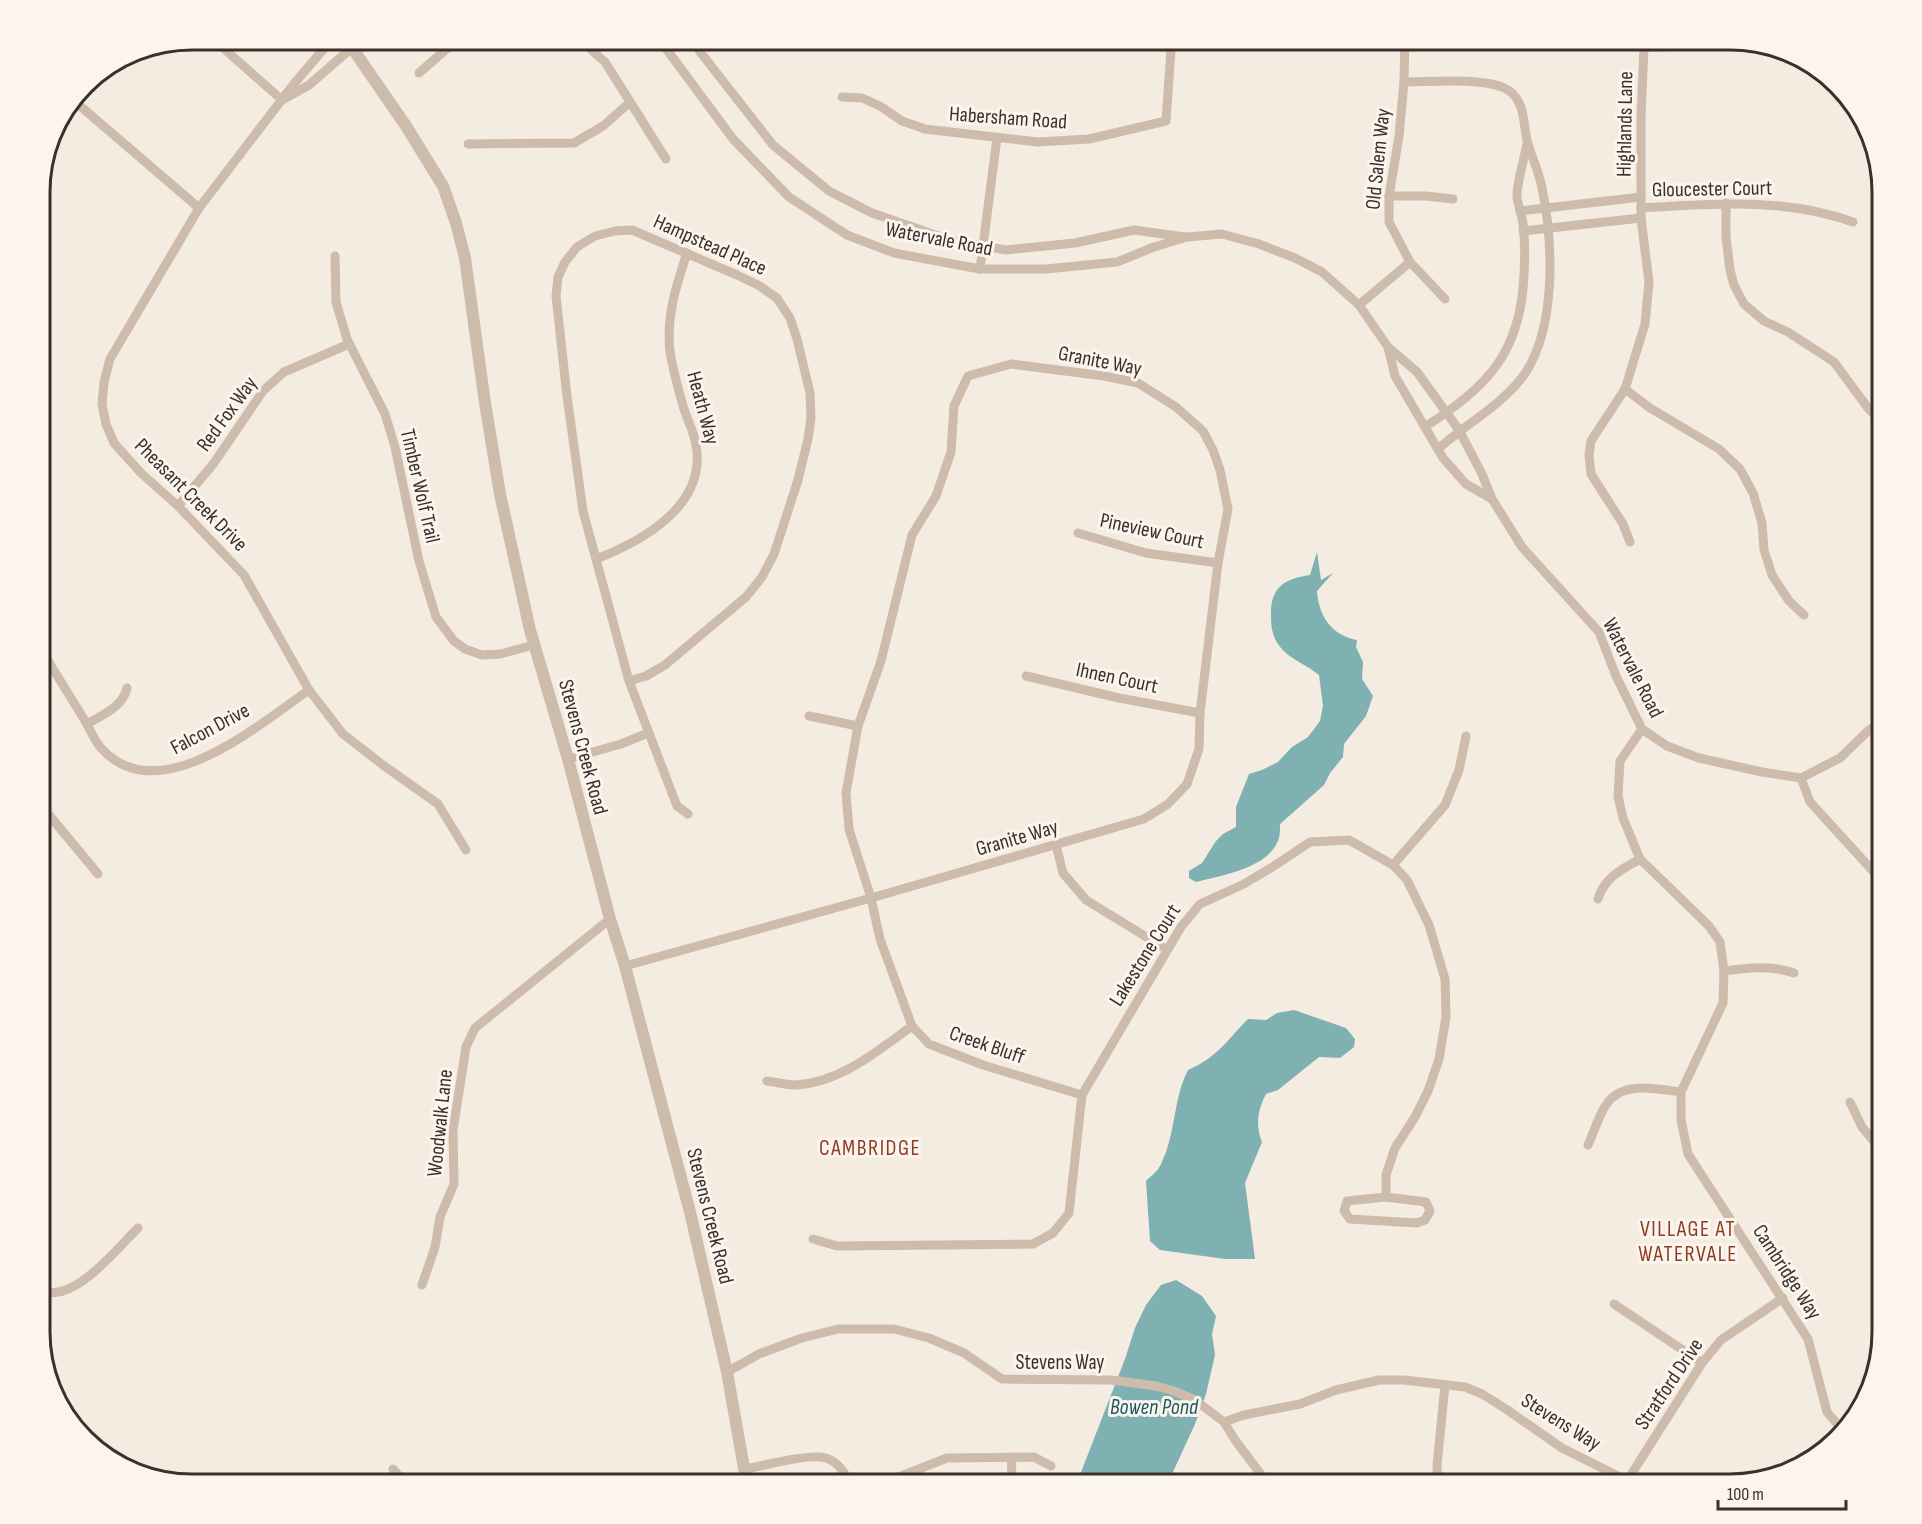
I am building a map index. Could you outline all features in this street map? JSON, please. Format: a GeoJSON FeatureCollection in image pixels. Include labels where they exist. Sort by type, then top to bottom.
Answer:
{"type":"FeatureCollection","features":[{"type":"Feature","properties":{"kind":"street"},"geometry":{"type":"LineString","coordinates":[[225,50],[282,100]]}},
{"type":"Feature","properties":{"kind":"street","name":"Pheasant Creek Drive"},"geometry":{"type":"LineString","coordinates":[[323,50],[199,208],[110,359],[104,382],[102,404],[106,424],[114,443],[141,473],[178,506],[244,575],[309,690],[343,734],[438,804],[466,850]]}},
{"type":"Feature","properties":{"kind":"street","name":"Pheasant Creek Drive"},"geometry":{"type":"LineString","coordinates":[[282,100],[309,85],[346,50]]}},
{"type":"Feature","properties":{"kind":"street","name":"Stevens Creek Road"},"geometry":{"type":"LineString","coordinates":[[359,50],[443,186],[456,223],[465,258],[484,402],[500,494],[534,645],[625,966],[690,1212],[727,1372],[746,1474]]}},
{"type":"Feature","properties":{"kind":"street"},"geometry":{"type":"LineString","coordinates":[[419,73],[445,50]]}},
{"type":"Feature","properties":{"kind":"street"},"geometry":{"type":"LineString","coordinates":[[591,50],[605,62],[666,159]]}},
{"type":"Feature","properties":{"kind":"street","name":"Watervale Road"},"geometry":{"type":"LineString","coordinates":[[667,50],[733,139],[789,197],[847,235],[894,253],[980,269],[1046,269],[1118,262],[1154,247],[1188,237],[1222,234],[1259,244],[1295,258],[1322,272],[1359,305],[1388,347],[1417,372],[1459,430],[1492,499],[1522,547],[1599,632],[1616,676],[1642,729],[1667,746],[1699,758],[1801,778]]}},
{"type":"Feature","properties":{"kind":"street","name":"Watervale Road"},"geometry":{"type":"LineString","coordinates":[[699,50],[773,145],[829,191],[850,203],[904,225],[950,240],[1006,250],[1075,243],[1134,230],[1188,237]]}},
{"type":"Feature","properties":{"kind":"street","name":"Habersham Road"},"geometry":{"type":"LineString","coordinates":[[842,97],[862,98],[902,121],[925,129],[1038,142],[1089,139],[1166,121],[1172,50]]}},
{"type":"Feature","properties":{"kind":"street","name":"Old Salem Way"},"geometry":{"type":"LineString","coordinates":[[1405,50],[1399,136],[1389,196],[1389,222],[1410,262],[1445,299]]}},
{"type":"Feature","properties":{"kind":"street","name":"Highlands Lane"},"geometry":{"type":"LineString","coordinates":[[1630,542],[1623,524],[1591,474],[1589,455],[1591,441],[1625,389],[1645,324],[1649,282],[1641,213],[1644,50]]}},
{"type":"Feature","properties":{"kind":"street"},"geometry":{"type":"LineString","coordinates":[[312,63],[322,73]]}},
{"type":"Feature","properties":{"kind":"street"},"geometry":{"type":"LineString","coordinates":[[1404,82],[1489,83],[1507,90],[1518,100],[1542,184],[1550,227],[1548,289],[1538,347],[1524,374],[1508,393],[1437,449]]}},
{"type":"Feature","properties":{"kind":"street"},"geometry":{"type":"LineString","coordinates":[[468,144],[574,143],[603,126],[629,103]]}},
{"type":"Feature","properties":{"kind":"street"},"geometry":{"type":"LineString","coordinates":[[79,105],[199,208]]}},
{"type":"Feature","properties":{"kind":"street"},"geometry":{"type":"LineString","coordinates":[[980,269],[997,138]]}},
{"type":"Feature","properties":{"kind":"street"},"geometry":{"type":"LineString","coordinates":[[1425,427],[1481,385],[1493,372],[1511,344],[1523,301],[1525,257],[1517,196],[1528,141]]}},
{"type":"Feature","properties":{"kind":"street"},"geometry":{"type":"LineString","coordinates":[[1389,196],[1453,199]]}},
{"type":"Feature","properties":{"kind":"street","name":"Gloucester Court"},"geometry":{"type":"LineString","coordinates":[[1520,211],[1641,196]]}},
{"type":"Feature","properties":{"kind":"street"},"geometry":{"type":"LineString","coordinates":[[1726,203],[1725,237],[1730,270],[1734,285],[1744,304],[1764,321],[1788,332],[1834,362],[1872,412]]}},
{"type":"Feature","properties":{"kind":"street","name":"Gloucester Court"},"geometry":{"type":"LineString","coordinates":[[1523,231],[1726,203],[1768,204],[1834,215],[1853,222]]}},
{"type":"Feature","properties":{"kind":"street","name":"Hampstead Place"},"geometry":{"type":"LineString","coordinates":[[629,681],[646,676],[665,666],[746,597],[762,577],[774,554],[808,439],[811,418],[810,393],[790,318],[777,298],[758,285],[632,230],[615,231],[596,236],[577,246],[565,262],[558,278],[556,296],[583,511],[629,681],[677,806],[688,814]]}},
{"type":"Feature","properties":{"kind":"street","name":"Heath Way"},"geometry":{"type":"LineString","coordinates":[[596,559],[627,547],[662,525],[693,484],[699,465],[696,443],[683,405],[670,350],[671,300],[687,253]]}},
{"type":"Feature","properties":{"kind":"street","name":"Timber Wolf Trail"},"geometry":{"type":"LineString","coordinates":[[335,256],[336,302],[350,344],[385,414],[395,447],[419,561],[436,617],[454,641],[465,649],[482,655],[500,654],[534,645]]}},
{"type":"Feature","properties":{"kind":"street"},"geometry":{"type":"LineString","coordinates":[[1359,305],[1410,262]]}},
{"type":"Feature","properties":{"kind":"street","name":"Red Fox Way"},"geometry":{"type":"LineString","coordinates":[[178,506],[214,463],[263,391],[284,372],[350,344]]}},
{"type":"Feature","properties":{"kind":"street","name":"Watervale Road"},"geometry":{"type":"LineString","coordinates":[[1388,347],[1395,376],[1443,458],[1466,484],[1492,499]]}},
{"type":"Feature","properties":{"kind":"street","name":"Granite Way"},"geometry":{"type":"LineString","coordinates":[[625,966],[871,898],[1143,819],[1168,804],[1187,784],[1199,748],[1200,713],[1218,563],[1228,509],[1214,450],[1203,431],[1176,406],[1138,383],[1104,376],[1011,364],[968,376],[954,406],[951,452],[936,496],[912,534],[880,661],[858,726],[846,793],[849,829],[871,898]]}},
{"type":"Feature","properties":{"kind":"street"},"geometry":{"type":"LineString","coordinates":[[1625,389],[1650,408],[1719,449],[1740,469],[1753,493],[1762,523],[1764,550],[1772,575],[1789,601],[1804,615]]}},
{"type":"Feature","properties":{"kind":"street","name":"Pineview Court"},"geometry":{"type":"LineString","coordinates":[[1077,533],[1146,553],[1218,563]]}},
{"type":"Feature","properties":{"kind":"street","name":"Falcon Drive"},"geometry":{"type":"LineString","coordinates":[[50,664],[100,747],[119,764],[137,771],[171,770],[199,759],[236,740],[309,690]]}},
{"type":"Feature","properties":{"kind":"street","name":"Ihnen Court"},"geometry":{"type":"LineString","coordinates":[[1026,676],[1119,698],[1200,713]]}},
{"type":"Feature","properties":{"kind":"street"},"geometry":{"type":"LineString","coordinates":[[87,724],[114,708],[125,697],[127,688]]}},
{"type":"Feature","properties":{"kind":"street"},"geometry":{"type":"LineString","coordinates":[[809,716],[858,726]]}},
{"type":"Feature","properties":{"kind":"street"},"geometry":{"type":"LineString","coordinates":[[1872,728],[1840,758],[1801,778],[1810,802],[1872,870]]}},
{"type":"Feature","properties":{"kind":"street"},"geometry":{"type":"LineString","coordinates":[[1642,729],[1620,761],[1618,796],[1623,818],[1640,859],[1709,926],[1720,942],[1724,970],[1760,967],[1780,968],[1794,973]]}},
{"type":"Feature","properties":{"kind":"street"},"geometry":{"type":"LineString","coordinates":[[568,759],[648,734]]}},
{"type":"Feature","properties":{"kind":"street"},"geometry":{"type":"LineString","coordinates":[[1393,865],[1445,805],[1459,770],[1466,736]]}},
{"type":"Feature","properties":{"kind":"street"},"geometry":{"type":"LineString","coordinates":[[50,816],[98,874]]}},
{"type":"Feature","properties":{"kind":"street","name":"Lakestone Court"},"geometry":{"type":"LineString","coordinates":[[813,1239],[837,1245],[1033,1244],[1053,1233],[1070,1213],[1082,1095],[1181,927],[1200,904],[1242,885],[1310,842],[1349,840],[1393,865],[1407,880],[1430,925],[1445,979],[1446,1017],[1438,1059],[1428,1091],[1395,1148],[1386,1175],[1386,1197]]}},
{"type":"Feature","properties":{"kind":"street"},"geometry":{"type":"LineString","coordinates":[[1056,845],[1063,873],[1086,900],[1166,950]]}},
{"type":"Feature","properties":{"kind":"street"},"geometry":{"type":"LineString","coordinates":[[1598,898],[1602,886],[1612,876],[1640,859]]}},
{"type":"Feature","properties":{"kind":"street","name":"Creek Bluff"},"geometry":{"type":"LineString","coordinates":[[871,898],[880,939],[912,1026],[929,1044],[983,1065],[1082,1095]]}},
{"type":"Feature","properties":{"kind":"street","name":"Woodwalk Lane"},"geometry":{"type":"LineString","coordinates":[[422,1285],[435,1247],[440,1217],[454,1184],[453,1130],[466,1047],[475,1028],[610,919]]}},
{"type":"Feature","properties":{"kind":"street","name":"Cambridge Way"},"geometry":{"type":"LineString","coordinates":[[1724,970],[1723,1003],[1681,1092],[1681,1120],[1688,1154],[1808,1338],[1827,1412],[1838,1424]]}},
{"type":"Feature","properties":{"kind":"street"},"geometry":{"type":"LineString","coordinates":[[767,1081],[794,1085],[819,1081],[866,1059],[912,1026]]}},
{"type":"Feature","properties":{"kind":"street"},"geometry":{"type":"LineString","coordinates":[[1588,1144],[1606,1104],[1616,1096],[1631,1088],[1647,1087],[1681,1092]]}},
{"type":"Feature","properties":{"kind":"street"},"geometry":{"type":"LineString","coordinates":[[1850,1102],[1862,1127],[1872,1139]]}},
{"type":"Feature","properties":{"kind":"street"},"geometry":{"type":"LineString","coordinates":[[1386,1197],[1426,1202],[1430,1212],[1425,1220],[1417,1223],[1350,1219],[1344,1211],[1347,1201],[1386,1197]]}},
{"type":"Feature","properties":{"kind":"street"},"geometry":{"type":"LineString","coordinates":[[50,1292],[70,1288],[96,1270],[138,1228]]}},
{"type":"Feature","properties":{"kind":"street","name":"Stratford Drive"},"geometry":{"type":"LineString","coordinates":[[1636,1474],[1702,1363],[1721,1340],[1783,1298]]}},
{"type":"Feature","properties":{"kind":"street"},"geometry":{"type":"LineString","coordinates":[[1614,1304],[1702,1363]]}},
{"type":"Feature","properties":{"kind":"street","name":"Stevens Way"},"geometry":{"type":"LineString","coordinates":[[727,1372],[759,1353],[802,1338],[838,1329],[894,1329],[938,1341],[964,1353],[1002,1379],[1111,1380],[1156,1386],[1195,1400],[1224,1422],[1261,1474]]}},
{"type":"Feature","properties":{"kind":"street","name":"Stevens Way"},"geometry":{"type":"LineString","coordinates":[[1224,1422],[1244,1415],[1300,1404],[1336,1390],[1379,1380],[1404,1380],[1466,1387],[1482,1394],[1562,1448],[1613,1474]]}},
{"type":"Feature","properties":{"kind":"street"},"geometry":{"type":"LineString","coordinates":[[1437,1474],[1445,1385]]}},
{"type":"Feature","properties":{"kind":"street"},"geometry":{"type":"LineString","coordinates":[[745,1469],[814,1456],[827,1458],[845,1474]]}},
{"type":"Feature","properties":{"kind":"street"},"geometry":{"type":"LineString","coordinates":[[1011,1474],[1012,1457]]}},
{"type":"Feature","properties":{"kind":"street"},"geometry":{"type":"LineString","coordinates":[[911,1474],[947,1458],[1034,1457],[1051,1466]]}},
{"type":"Feature","properties":{"kind":"street"},"geometry":{"type":"LineString","coordinates":[[393,1469],[398,1474]]}},
{"type":"Feature","properties":{"kind":"water"},"geometry":{"type":"Polygon","coordinates":[[[1317,552],[1321,580],[1333,573],[1317,591],[1320,608],[1333,629],[1357,640],[1356,647],[1363,662],[1362,679],[1373,696],[1366,716],[1344,744],[1343,757],[1324,785],[1280,824],[1279,838],[1266,857],[1244,869],[1196,882],[1189,878],[1189,871],[1202,863],[1223,834],[1236,827],[1236,807],[1249,774],[1278,762],[1292,747],[1308,737],[1320,721],[1323,706],[1319,675],[1281,648],[1271,626],[1271,607],[1276,592],[1292,579],[1310,575],[1317,552]]]}},
{"type":"Feature","properties":{"kind":"water"},"geometry":{"type":"Polygon","coordinates":[[[1294,1010],[1346,1028],[1355,1039],[1354,1047],[1340,1058],[1319,1057],[1278,1090],[1266,1094],[1263,1100],[1258,1123],[1262,1142],[1245,1183],[1255,1259],[1225,1259],[1160,1250],[1150,1241],[1146,1181],[1158,1169],[1166,1153],[1183,1081],[1188,1070],[1207,1060],[1248,1019],[1266,1020],[1277,1013],[1294,1010]]]}},
{"type":"Feature","properties":{"kind":"water","name":"Bowen Pond"},"geometry":{"type":"Polygon","coordinates":[[[1176,1280],[1202,1296],[1216,1316],[1212,1334],[1215,1355],[1206,1394],[1195,1424],[1172,1474],[1080,1474],[1135,1328],[1146,1305],[1161,1285],[1176,1280]]]}},
{"type":"Feature","properties":{"kind":"district","name":"CAMBRIDGE"},"geometry":{"type":"Point","coordinates":[870,1148]}},
{"type":"Feature","properties":{"kind":"district","name":"VILLAGE AT WATERVALE"},"geometry":{"type":"Point","coordinates":[1688,1242]}}]}
